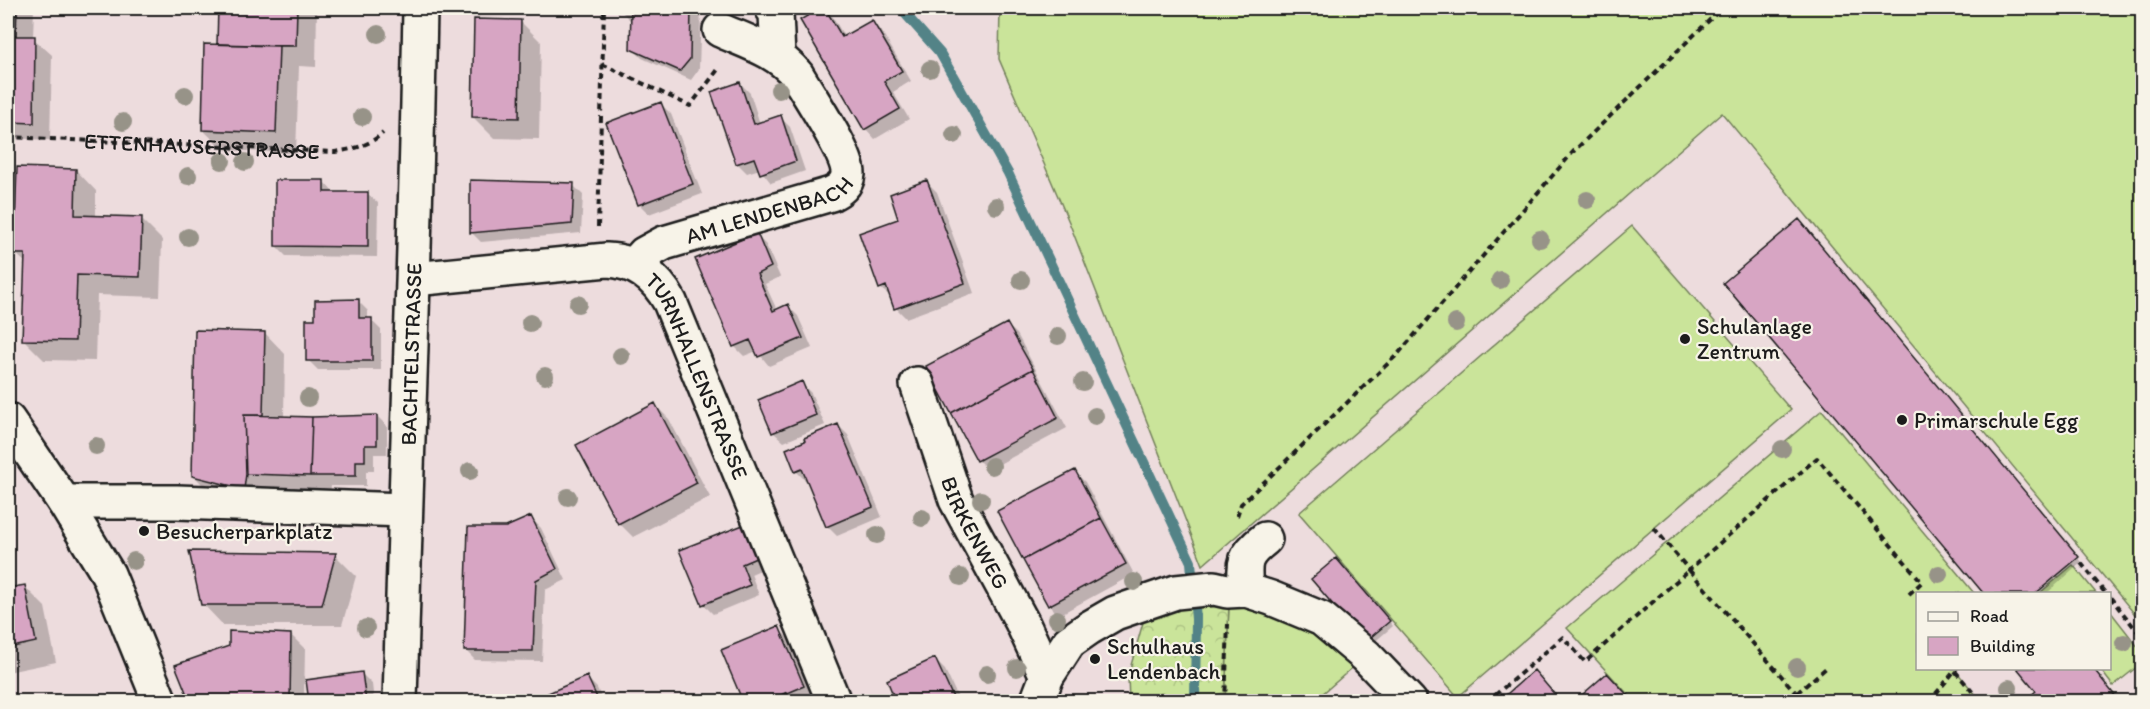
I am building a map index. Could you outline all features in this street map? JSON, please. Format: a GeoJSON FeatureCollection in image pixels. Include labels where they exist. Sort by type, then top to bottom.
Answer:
{"type":"FeatureCollection","features":[{"type":"Feature","properties":{"kind":"street","name":"BACHTELSTRASSE"},"geometry":{"type":"LineString","coordinates":[[400,702],[414,279],[420,8]]}},
{"type":"Feature","properties":{"kind":"street"},"geometry":{"type":"LineString","coordinates":[[772,8],[776,14],[778,57]]}},
{"type":"Feature","properties":{"kind":"street","name":"AM LENDENBACH"},"geometry":{"type":"LineString","coordinates":[[634,265],[644,254],[663,243],[831,194],[840,190],[846,183],[848,175],[843,155],[789,64],[731,35]]}},
{"type":"Feature","properties":{"kind":"street","name":"TURNHALLENSTRASSE"},"geometry":{"type":"LineString","coordinates":[[414,279],[614,260],[634,265],[653,279],[670,302],[834,702]]}},
{"type":"Feature","properties":{"kind":"street","name":"BIRKENWEG"},"geometry":{"type":"LineString","coordinates":[[917,384],[956,500],[1022,622],[1042,689]]}},
{"type":"Feature","properties":{"kind":"street"},"geometry":{"type":"LineString","coordinates":[[8,420],[64,502],[108,574],[160,702]]}},
{"type":"Feature","properties":{"kind":"street"},"geometry":{"type":"LineString","coordinates":[[64,502],[177,502],[405,510]]}},
{"type":"Feature","properties":{"kind":"street"},"geometry":{"type":"LineString","coordinates":[[1265,539],[1250,550],[1229,590],[1270,598],[1322,619],[1366,656],[1410,702]]}},
{"type":"Feature","properties":{"kind":"street","name":"BIRKENWEG"},"geometry":{"type":"LineString","coordinates":[[1042,689],[1069,642],[1115,613],[1176,591],[1229,590]]}},
{"type":"Feature","properties":{"kind":"path"},"geometry":{"type":"LineString","coordinates":[[597,261],[604,8]]}},
{"type":"Feature","properties":{"kind":"path"},"geometry":{"type":"LineString","coordinates":[[1234,525],[1241,504],[1398,354],[1573,152],[1722,8]]}},
{"type":"Feature","properties":{"kind":"path"},"geometry":{"type":"LineString","coordinates":[[602,64],[690,106],[731,35]]}},
{"type":"Feature","properties":{"kind":"path","name":"ETTENHAUSERSTRASSE"},"geometry":{"type":"LineString","coordinates":[[8,137],[335,152],[356,149],[372,142],[388,128]]}},
{"type":"Feature","properties":{"kind":"path"},"geometry":{"type":"LineString","coordinates":[[1487,702],[1563,637],[1585,662],[1817,458],[1922,582],[1906,597]]}},
{"type":"Feature","properties":{"kind":"path"},"geometry":{"type":"LineString","coordinates":[[1654,528],[1804,702]]}},
{"type":"Feature","properties":{"kind":"path"},"geometry":{"type":"LineString","coordinates":[[2081,563],[2104,592]]}},
{"type":"Feature","properties":{"kind":"path"},"geometry":{"type":"LineString","coordinates":[[1225,702],[1229,590]]}},
{"type":"Feature","properties":{"kind":"path"},"geometry":{"type":"LineString","coordinates":[[2111,599],[2142,637]]}},
{"type":"Feature","properties":{"kind":"path"},"geometry":{"type":"LineString","coordinates":[[1797,693],[1826,668]]}},
{"type":"Feature","properties":{"kind":"path"},"geometry":{"type":"LineString","coordinates":[[1929,702],[1956,670],[1981,702]]}},
{"type":"Feature","properties":{"kind":"green space"},"geometry":{"type":"Polygon","coordinates":[[[1000,8],[2142,8],[2142,623],[1722,113],[1203,565],[1069,222],[999,59],[1000,8]]]}},
{"type":"Feature","properties":{"kind":"green space"},"geometry":{"type":"Polygon","coordinates":[[[1632,226],[1791,410],[1458,697],[1299,513],[1632,226]]]}},
{"type":"Feature","properties":{"kind":"green space"},"geometry":{"type":"Polygon","coordinates":[[[1822,410],[1973,592],[1916,592],[1916,670],[1956,670],[1981,701],[1634,701],[1567,628],[1822,410]]]}},
{"type":"Feature","properties":{"kind":"green space"},"geometry":{"type":"Polygon","coordinates":[[[2073,565],[2095,592],[2041,592],[2073,565]]]}},
{"type":"Feature","properties":{"kind":"green space"},"geometry":{"type":"Polygon","coordinates":[[[1227,591],[1366,656],[1314,701],[1225,702],[1229,604],[1227,591]]]}},
{"type":"Feature","properties":{"kind":"green space"},"geometry":{"type":"Polygon","coordinates":[[[1149,601],[1229,604],[1225,701],[1129,701],[1128,676],[1149,601]]]}},
{"type":"Feature","properties":{"kind":"green space"},"geometry":{"type":"Polygon","coordinates":[[[2111,612],[2142,652],[2142,674],[2137,667],[2113,686],[2101,670],[2111,670],[2111,612]]]}},
{"type":"Feature","properties":{"kind":"building"},"geometry":{"type":"Polygon","coordinates":[[[8,8],[17,8],[16,36],[8,36],[8,8]]]}},
{"type":"Feature","properties":{"kind":"building"},"geometry":{"type":"Polygon","coordinates":[[[218,8],[297,8],[296,46],[217,44],[218,8]]]}},
{"type":"Feature","properties":{"kind":"building"},"geometry":{"type":"Polygon","coordinates":[[[618,8],[691,8],[690,59],[680,71],[630,49],[631,11],[618,11],[618,8]]]}},
{"type":"Feature","properties":{"kind":"building"},"geometry":{"type":"Polygon","coordinates":[[[825,8],[842,37],[872,20],[902,71],[884,81],[900,109],[864,130],[800,20],[825,8]]]}},
{"type":"Feature","properties":{"kind":"building"},"geometry":{"type":"Polygon","coordinates":[[[474,19],[521,20],[519,118],[472,117],[474,19]]]}},
{"type":"Feature","properties":{"kind":"building"},"geometry":{"type":"Polygon","coordinates":[[[8,36],[35,36],[34,123],[8,122],[8,36]]]}},
{"type":"Feature","properties":{"kind":"building"},"geometry":{"type":"Polygon","coordinates":[[[204,44],[279,46],[276,133],[202,130],[204,44]]]}},
{"type":"Feature","properties":{"kind":"building"},"geometry":{"type":"Polygon","coordinates":[[[740,82],[754,124],[781,115],[796,161],[760,174],[754,158],[736,164],[711,92],[740,82]]]}},
{"type":"Feature","properties":{"kind":"building"},"geometry":{"type":"Polygon","coordinates":[[[661,102],[693,184],[638,205],[606,123],[661,102]]]}},
{"type":"Feature","properties":{"kind":"building"},"geometry":{"type":"Polygon","coordinates":[[[17,167],[76,169],[75,215],[142,217],[140,277],[77,275],[75,341],[22,340],[25,254],[14,254],[17,167]]]}},
{"type":"Feature","properties":{"kind":"building"},"geometry":{"type":"Polygon","coordinates":[[[275,180],[324,180],[324,192],[368,192],[368,247],[275,246],[275,180]]]}},
{"type":"Feature","properties":{"kind":"building"},"geometry":{"type":"Polygon","coordinates":[[[470,180],[574,183],[572,224],[470,233],[470,180]]]}},
{"type":"Feature","properties":{"kind":"building"},"geometry":{"type":"Polygon","coordinates":[[[927,180],[965,283],[894,309],[886,286],[879,289],[859,233],[898,219],[890,194],[927,180]]]}},
{"type":"Feature","properties":{"kind":"building","name":"Primarschule Egg"},"geometry":{"type":"Polygon","coordinates":[[[1799,219],[2079,557],[2037,592],[1982,592],[1723,283],[1799,219]]]}},
{"type":"Feature","properties":{"kind":"building"},"geometry":{"type":"Polygon","coordinates":[[[757,233],[771,267],[757,274],[773,311],[788,304],[803,338],[758,357],[750,340],[733,347],[695,259],[757,233]]]}},
{"type":"Feature","properties":{"kind":"building"},"geometry":{"type":"Polygon","coordinates":[[[359,299],[359,318],[372,318],[372,361],[306,361],[306,319],[315,319],[315,300],[359,299]]]}},
{"type":"Feature","properties":{"kind":"building"},"geometry":{"type":"Polygon","coordinates":[[[1007,323],[1033,369],[951,413],[926,366],[1007,323]]]}},
{"type":"Feature","properties":{"kind":"building"},"geometry":{"type":"Polygon","coordinates":[[[195,330],[265,332],[263,415],[244,415],[246,474],[244,489],[192,476],[195,330]]]}},
{"type":"Feature","properties":{"kind":"building"},"geometry":{"type":"Polygon","coordinates":[[[1033,369],[1058,418],[977,461],[951,413],[1033,369]]]}},
{"type":"Feature","properties":{"kind":"building"},"geometry":{"type":"Polygon","coordinates":[[[802,381],[816,415],[772,433],[758,400],[802,381]]]}},
{"type":"Feature","properties":{"kind":"building"},"geometry":{"type":"Polygon","coordinates":[[[655,403],[697,483],[618,524],[576,445],[655,403]]]}},
{"type":"Feature","properties":{"kind":"building"},"geometry":{"type":"Polygon","coordinates":[[[244,415],[312,417],[310,476],[246,474],[244,415]]]}},
{"type":"Feature","properties":{"kind":"building"},"geometry":{"type":"Polygon","coordinates":[[[377,415],[377,445],[365,445],[365,461],[356,461],[356,476],[310,476],[312,417],[377,415]]]}},
{"type":"Feature","properties":{"kind":"building"},"geometry":{"type":"Polygon","coordinates":[[[838,424],[873,507],[826,527],[802,469],[795,472],[786,449],[805,441],[804,438],[838,424]]]}},
{"type":"Feature","properties":{"kind":"building"},"geometry":{"type":"Polygon","coordinates":[[[1075,470],[1101,518],[1023,560],[997,511],[1075,470]]]}},
{"type":"Feature","properties":{"kind":"building"},"geometry":{"type":"Polygon","coordinates":[[[531,516],[557,569],[536,580],[533,651],[464,651],[468,527],[506,527],[531,516]]]}},
{"type":"Feature","properties":{"kind":"building"},"geometry":{"type":"Polygon","coordinates":[[[1101,518],[1126,564],[1048,606],[1023,560],[1101,518]]]}},
{"type":"Feature","properties":{"kind":"building"},"geometry":{"type":"Polygon","coordinates":[[[743,525],[756,558],[742,564],[750,585],[702,605],[679,550],[743,525]]]}},
{"type":"Feature","properties":{"kind":"building"},"geometry":{"type":"Polygon","coordinates":[[[189,551],[336,553],[322,605],[201,605],[189,551]]]}},
{"type":"Feature","properties":{"kind":"building"},"geometry":{"type":"Polygon","coordinates":[[[1336,558],[1390,621],[1365,642],[1311,579],[1336,558]]]}},
{"type":"Feature","properties":{"kind":"building"},"geometry":{"type":"Polygon","coordinates":[[[25,585],[36,642],[8,648],[8,588],[25,585]]]}},
{"type":"Feature","properties":{"kind":"building"},"geometry":{"type":"Polygon","coordinates":[[[779,626],[804,686],[767,702],[743,702],[721,650],[779,626]]]}},
{"type":"Feature","properties":{"kind":"building"},"geometry":{"type":"Polygon","coordinates":[[[229,631],[291,634],[290,702],[190,702],[175,665],[229,646],[229,631]]]}},
{"type":"Feature","properties":{"kind":"building"},"geometry":{"type":"Polygon","coordinates":[[[935,658],[955,702],[896,702],[887,680],[935,658]]]}},
{"type":"Feature","properties":{"kind":"building"},"geometry":{"type":"Polygon","coordinates":[[[1534,670],[1561,702],[1498,702],[1534,670]]]}},
{"type":"Feature","properties":{"kind":"building"},"geometry":{"type":"Polygon","coordinates":[[[2019,670],[2095,670],[2120,702],[2023,702],[2036,691],[2019,670]]]}},
{"type":"Feature","properties":{"kind":"building"},"geometry":{"type":"Polygon","coordinates":[[[362,672],[366,702],[309,702],[306,680],[362,672]]]}},
{"type":"Feature","properties":{"kind":"building"},"geometry":{"type":"Polygon","coordinates":[[[1607,673],[1634,702],[1574,702],[1607,673]]]}},
{"type":"Feature","properties":{"kind":"building"},"geometry":{"type":"Polygon","coordinates":[[[587,676],[599,702],[528,702],[587,676]]]}},
{"type":"Feature","properties":{"kind":"building"},"geometry":{"type":"Polygon","coordinates":[[[787,692],[792,702],[767,702],[787,692]]]}},
{"type":"Feature","properties":{"kind":"waterway"},"geometry":{"type":"LineString","coordinates":[[900,8],[940,53],[1008,173],[1191,562],[1196,619],[1195,702]]}},
{"type":"Feature","properties":{"kind":"place","name":"Schulanlage Zentrum"},"geometry":{"type":"Point","coordinates":[1685,339]}},
{"type":"Feature","properties":{"kind":"place","name":"Primarschule Egg"},"geometry":{"type":"Point","coordinates":[1902,420]}},
{"type":"Feature","properties":{"kind":"place","name":"Besucherparkplatz"},"geometry":{"type":"Point","coordinates":[144,531]}},
{"type":"Feature","properties":{"kind":"place","name":"Schulhaus Lendenbach"},"geometry":{"type":"Point","coordinates":[1095,659]}}]}
